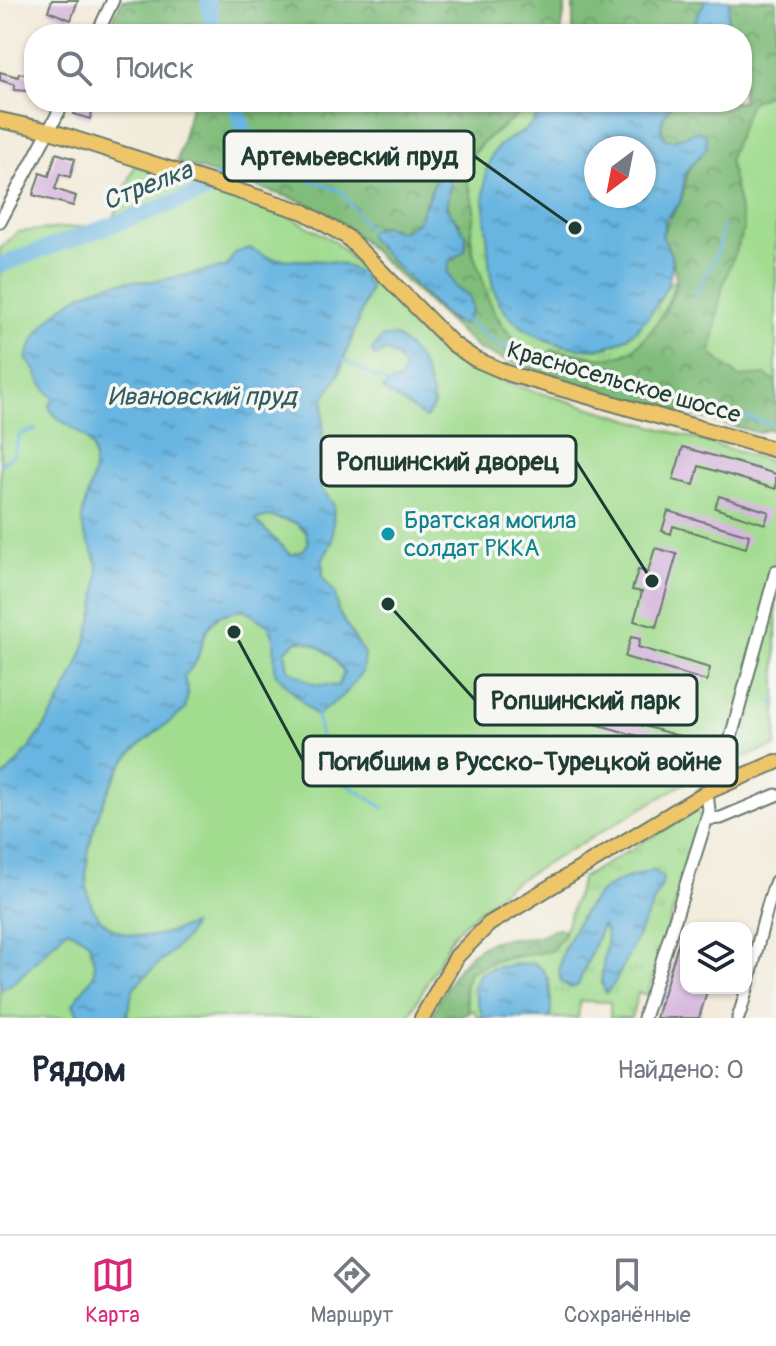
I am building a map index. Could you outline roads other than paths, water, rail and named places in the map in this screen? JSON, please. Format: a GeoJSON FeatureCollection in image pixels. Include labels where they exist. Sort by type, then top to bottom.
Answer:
{"type":"FeatureCollection","features":[{"type":"Feature","properties":{"kind":"main road","name":"Красносельское шоссе"},"geometry":{"type":"LineString","coordinates":[[0,120],[50,131],[304,212],[347,237],[453,344],[475,359],[510,374],[776,450]]}},
{"type":"Feature","properties":{"kind":"main road"},"geometry":{"type":"LineString","coordinates":[[422,1018],[457,956],[489,924],[707,792],[776,762]]}},
{"type":"Feature","properties":{"kind":"street"},"geometry":{"type":"LineString","coordinates":[[102,24],[113,0]]}},
{"type":"Feature","properties":{"kind":"street"},"geometry":{"type":"LineString","coordinates":[[0,222],[59,112]]}},
{"type":"Feature","properties":{"kind":"street"},"geometry":{"type":"LineString","coordinates":[[738,777],[727,752],[776,571]]}},
{"type":"Feature","properties":{"kind":"street"},"geometry":{"type":"LineString","coordinates":[[644,1018],[707,819],[707,792]]}},
{"type":"Feature","properties":{"kind":"street"},"geometry":{"type":"LineString","coordinates":[[707,819],[721,818],[776,795]]}},
{"type":"Feature","properties":{"kind":"street"},"geometry":{"type":"LineString","coordinates":[[738,1018],[749,987],[756,939],[776,881]]}},
{"type":"Feature","properties":{"kind":"water"},"geometry":{"type":"Polygon","coordinates":[[[705,0],[730,0],[727,24],[694,24],[705,0]]]}},
{"type":"Feature","properties":{"kind":"water"},"geometry":{"type":"Polygon","coordinates":[[[540,112],[666,112],[661,124],[665,139],[675,140],[698,131],[706,135],[707,148],[686,171],[680,203],[666,219],[662,236],[672,265],[666,288],[642,323],[612,345],[598,348],[565,346],[533,334],[508,314],[493,287],[484,202],[485,178],[498,147],[527,128],[540,112]]]}},
{"type":"Feature","properties":{"kind":"water"},"geometry":{"type":"Polygon","coordinates":[[[440,171],[451,180],[446,207],[466,235],[465,251],[450,260],[447,272],[456,288],[468,295],[472,309],[462,325],[443,314],[369,238],[369,230],[383,226],[401,232],[418,221],[440,171]]]}},
{"type":"Feature","properties":{"kind":"water","name":"Ивановский пруд"},"geometry":{"type":"Polygon","coordinates":[[[249,248],[272,258],[339,263],[361,276],[370,288],[338,376],[324,399],[321,488],[334,505],[332,543],[323,559],[323,578],[335,593],[338,611],[364,654],[362,672],[345,694],[316,716],[275,673],[274,638],[269,626],[242,609],[218,616],[207,629],[196,662],[184,677],[188,692],[185,710],[142,743],[121,767],[100,811],[91,838],[87,865],[87,890],[95,912],[111,928],[145,936],[192,925],[186,938],[134,987],[127,1014],[130,1018],[79,1018],[73,1004],[92,977],[94,965],[89,942],[68,929],[14,983],[0,990],[0,780],[37,738],[69,684],[91,625],[98,569],[82,525],[93,473],[92,448],[53,413],[49,406],[54,398],[26,359],[41,330],[76,298],[106,285],[162,280],[226,267],[235,253],[249,248]],[[268,516],[255,520],[291,555],[304,550],[308,543],[306,532],[296,523],[268,516]],[[297,641],[285,651],[288,669],[313,684],[338,686],[344,672],[335,660],[312,643],[297,641]]]}},
{"type":"Feature","properties":{"kind":"water"},"geometry":{"type":"Polygon","coordinates":[[[395,336],[412,351],[426,374],[434,405],[426,418],[383,390],[388,384],[401,379],[404,368],[395,356],[385,351],[375,357],[372,351],[381,338],[395,336]]]}},
{"type":"Feature","properties":{"kind":"water"},"geometry":{"type":"Polygon","coordinates":[[[654,870],[663,878],[662,885],[615,983],[606,993],[602,977],[607,939],[602,925],[578,985],[572,988],[561,982],[560,965],[564,949],[593,900],[611,885],[654,870]]]}},
{"type":"Feature","properties":{"kind":"water"},"geometry":{"type":"Polygon","coordinates":[[[534,963],[548,980],[551,1018],[483,1018],[473,987],[480,973],[497,967],[534,963]]]}},
{"type":"Feature","properties":{"kind":"waterway","name":"Стрелка"},"geometry":{"type":"LineString","coordinates":[[208,0],[212,24]]}},
{"type":"Feature","properties":{"kind":"waterway","name":"Стрелка"},"geometry":{"type":"LineString","coordinates":[[0,265],[204,192],[234,172],[251,154],[238,112]]}},
{"type":"Feature","properties":{"kind":"waterway"},"geometry":{"type":"LineString","coordinates":[[251,154],[286,172],[341,191],[369,230]]}},
{"type":"Feature","properties":{"kind":"waterway"},"geometry":{"type":"LineString","coordinates":[[693,299],[719,249],[723,226]]}},
{"type":"Feature","properties":{"kind":"waterway"},"geometry":{"type":"LineString","coordinates":[[361,273],[364,270]]}},
{"type":"Feature","properties":{"kind":"waterway"},"geometry":{"type":"LineString","coordinates":[[466,320],[494,342],[538,361]]}},
{"type":"Feature","properties":{"kind":"waterway"},"geometry":{"type":"LineString","coordinates":[[342,359],[388,384]]}},
{"type":"Feature","properties":{"kind":"waterway"},"geometry":{"type":"LineString","coordinates":[[548,364],[776,425]]}},
{"type":"Feature","properties":{"kind":"waterway"},"geometry":{"type":"LineString","coordinates":[[0,465],[13,455],[20,434],[36,429]]}},
{"type":"Feature","properties":{"kind":"waterway"},"geometry":{"type":"LineString","coordinates":[[771,702],[776,704]]}},
{"type":"Feature","properties":{"kind":"waterway"},"geometry":{"type":"LineString","coordinates":[[317,714],[323,755],[334,776],[384,808]]}},
{"type":"Feature","properties":{"kind":"place","name":"Артемьевский пруд"},"geometry":{"type":"Point","coordinates":[575,228]}},
{"type":"Feature","properties":{"kind":"place","name":"Братская могила солдат РККА"},"geometry":{"type":"Point","coordinates":[388,534]}},
{"type":"Feature","properties":{"kind":"place","name":"Ропшинский дворец"},"geometry":{"type":"Point","coordinates":[652,581]}},
{"type":"Feature","properties":{"kind":"place","name":"Ропшинский парк"},"geometry":{"type":"Point","coordinates":[388,604]}},
{"type":"Feature","properties":{"kind":"place","name":"Погибшим в Русско-Турецкой войне"},"geometry":{"type":"Point","coordinates":[234,632]}}]}
